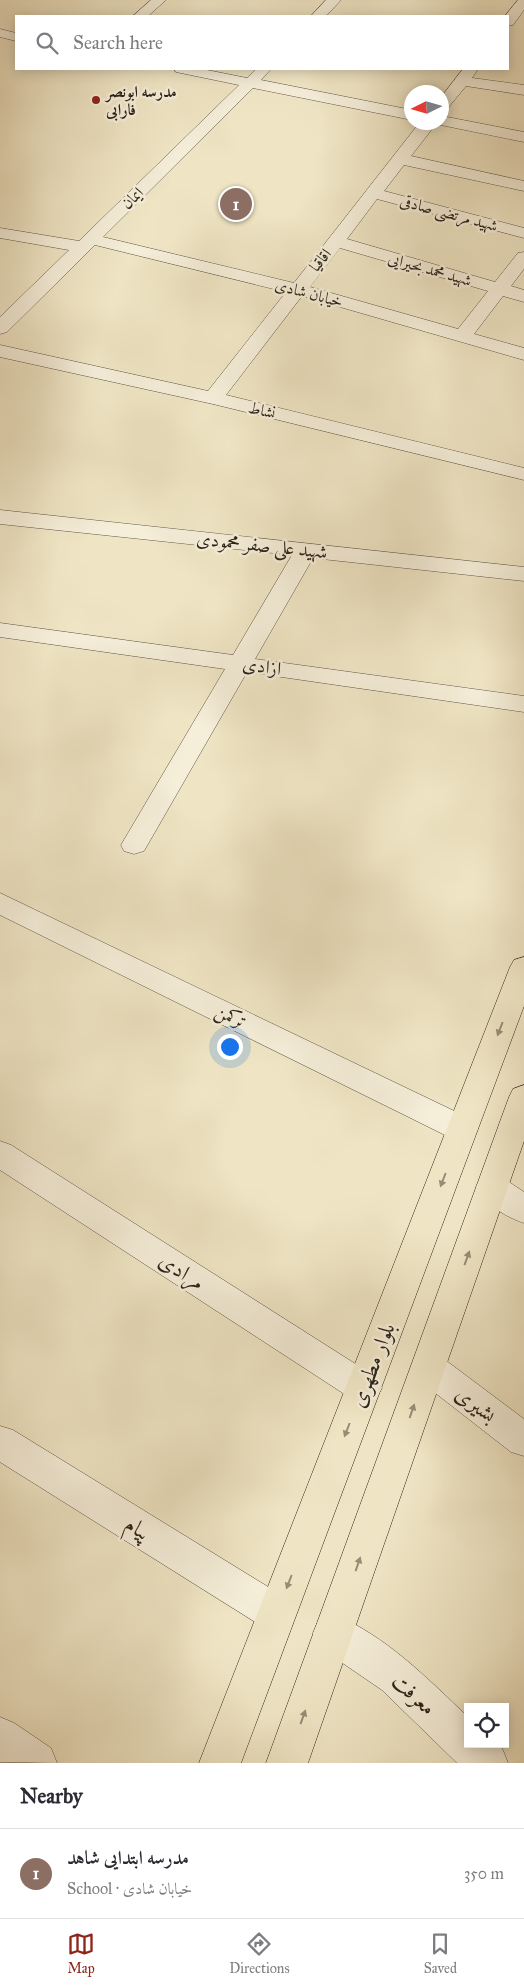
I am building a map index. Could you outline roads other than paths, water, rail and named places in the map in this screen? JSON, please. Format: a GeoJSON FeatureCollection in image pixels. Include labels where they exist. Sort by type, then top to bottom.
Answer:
{"type":"FeatureCollection","features":[{"type":"Feature","properties":{"kind":"main road","name":"بلوار مطهری"},"geometry":{"type":"LineString","coordinates":[[220,1763],[524,967]]}},
{"type":"Feature","properties":{"kind":"main road"},"geometry":{"type":"LineString","coordinates":[[287,1763],[524,1097]]}},
{"type":"Feature","properties":{"kind":"street"},"geometry":{"type":"LineString","coordinates":[[141,15],[159,0]]}},
{"type":"Feature","properties":{"kind":"street"},"geometry":{"type":"LineString","coordinates":[[319,15],[334,0]]}},
{"type":"Feature","properties":{"kind":"street"},"geometry":{"type":"LineString","coordinates":[[509,21],[524,1]]}},
{"type":"Feature","properties":{"kind":"street"},"geometry":{"type":"LineString","coordinates":[[0,34],[15,37]]}},
{"type":"Feature","properties":{"kind":"street"},"geometry":{"type":"LineString","coordinates":[[186,70],[404,113]]}},
{"type":"Feature","properties":{"kind":"street","name":"ایمان"},"geometry":{"type":"LineString","coordinates":[[0,328],[263,70]]}},
{"type":"Feature","properties":{"kind":"street"},"geometry":{"type":"LineString","coordinates":[[449,97],[466,75],[524,90]]}},
{"type":"Feature","properties":{"kind":"street"},"geometry":{"type":"LineString","coordinates":[[449,122],[524,137]]}},
{"type":"Feature","properties":{"kind":"street","name":"اقاقیا"},"geometry":{"type":"LineString","coordinates":[[213,398],[423,130]]}},
{"type":"Feature","properties":{"kind":"street"},"geometry":{"type":"LineString","coordinates":[[400,159],[524,186]]}},
{"type":"Feature","properties":{"kind":"street","name":"شهید مرتضی صادقی"},"geometry":{"type":"LineString","coordinates":[[373,193],[524,233]]}},
{"type":"Feature","properties":{"kind":"street","name":"خیابان شادی"},"geometry":{"type":"LineString","coordinates":[[0,233],[87,243],[297,289],[463,334],[524,354]]}},
{"type":"Feature","properties":{"kind":"street","name":"شهید محمد بحیرایی"},"geometry":{"type":"LineString","coordinates":[[336,241],[524,296]]}},
{"type":"Feature","properties":{"kind":"street"},"geometry":{"type":"LineString","coordinates":[[463,334],[524,257]]}},
{"type":"Feature","properties":{"kind":"street"},"geometry":{"type":"LineString","coordinates":[[9,298],[28,301]]}},
{"type":"Feature","properties":{"kind":"street","name":"نشاط"},"geometry":{"type":"LineString","coordinates":[[0,350],[213,398],[524,474]]}},
{"type":"Feature","properties":{"kind":"street","name":"شهید علی صفر محمودی"},"geometry":{"type":"LineString","coordinates":[[0,517],[524,574]]}},
{"type":"Feature","properties":{"kind":"street"},"geometry":{"type":"LineString","coordinates":[[134,845],[239,662],[307,549]]}},
{"type":"Feature","properties":{"kind":"street","name":"ازادی"},"geometry":{"type":"LineString","coordinates":[[0,630],[239,662],[524,704]]}},
{"type":"Feature","properties":{"kind":"street","name":"ترکمن"},"geometry":{"type":"LineString","coordinates":[[0,903],[462,1129]]}},
{"type":"Feature","properties":{"kind":"street","name":"مرادی"},"geometry":{"type":"LineString","coordinates":[[0,1154],[364,1388]]}},
{"type":"Feature","properties":{"kind":"street"},"geometry":{"type":"LineString","coordinates":[[492,1188],[524,1210]]}},
{"type":"Feature","properties":{"kind":"street","name":"بشیری"},"geometry":{"type":"LineString","coordinates":[[428,1367],[524,1440]]}},
{"type":"Feature","properties":{"kind":"street","name":"پیام"},"geometry":{"type":"LineString","coordinates":[[0,1442],[277,1614]]}},
{"type":"Feature","properties":{"kind":"street","name":"معرفت"},"geometry":{"type":"LineString","coordinates":[[333,1633],[396,1676],[487,1763]]}},
{"type":"Feature","properties":{"kind":"street"},"geometry":{"type":"LineString","coordinates":[[0,1737],[36,1763]]}},
{"type":"Feature","properties":{"kind":"place","name":"مدرسه ابونصر فارابی"},"geometry":{"type":"Point","coordinates":[96,100]}},
{"type":"Feature","properties":{"kind":"place","name":"مدرسه ابتدایی شاهد"},"geometry":{"type":"Point","coordinates":[236,204]}}]}
